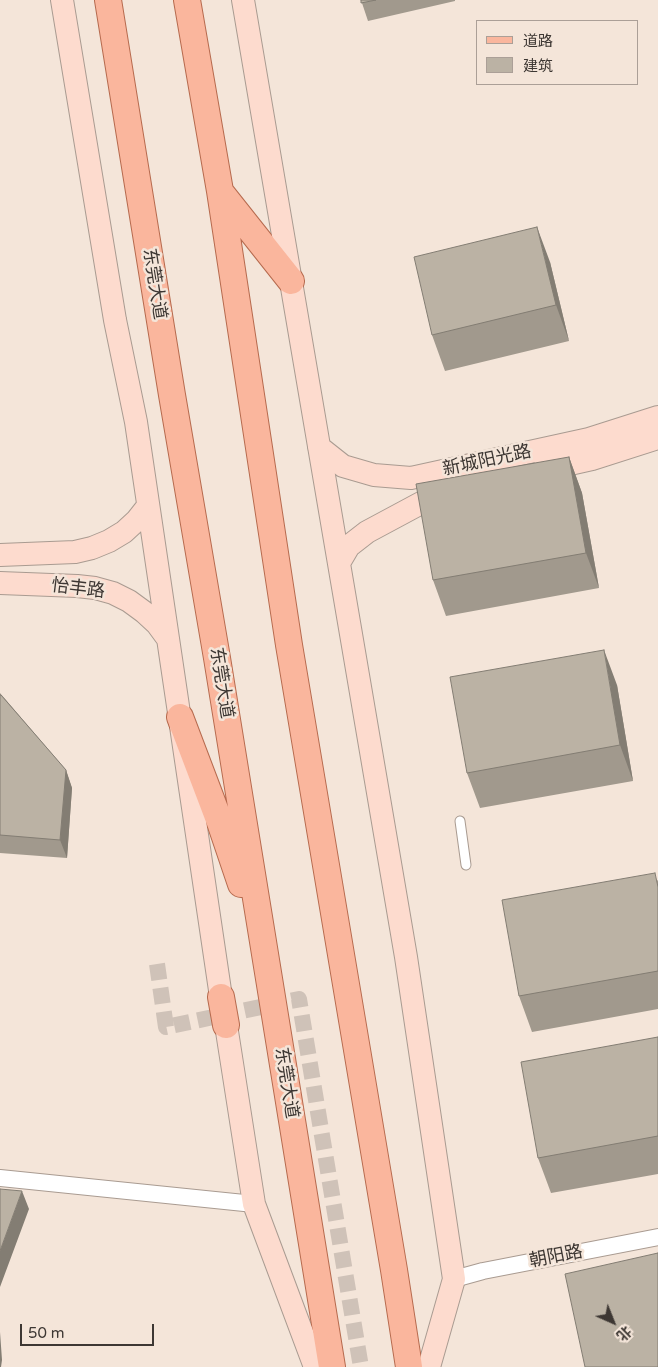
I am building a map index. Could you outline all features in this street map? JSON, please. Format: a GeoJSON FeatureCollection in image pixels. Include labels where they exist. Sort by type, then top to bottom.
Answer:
{"type":"FeatureCollection","features":[{"type":"Feature","properties":{"kind":"main road"},"geometry":{"type":"LineString","coordinates":[[62,0],[116,320],[136,422],[221,997],[254,1204],[315,1367]]}},
{"type":"Feature","properties":{"kind":"main road","name":"东莞大道"},"geometry":{"type":"LineString","coordinates":[[108,0],[332,1367]]}},
{"type":"Feature","properties":{"kind":"main road"},"geometry":{"type":"LineString","coordinates":[[188,0],[220,191],[289,645],[392,1260],[408,1367]]}},
{"type":"Feature","properties":{"kind":"main road"},"geometry":{"type":"LineString","coordinates":[[243,0],[406,957],[454,1279],[430,1367]]}},
{"type":"Feature","properties":{"kind":"main road"},"geometry":{"type":"LineString","coordinates":[[220,191],[291,281]]}},
{"type":"Feature","properties":{"kind":"main road","name":"新城阳光路"},"geometry":{"type":"LineString","coordinates":[[319,447],[343,466],[374,475],[411,478],[589,439],[658,417]]}},
{"type":"Feature","properties":{"kind":"main road","name":"新城阳光路"},"geometry":{"type":"LineString","coordinates":[[524,474],[592,459],[658,438]]}},
{"type":"Feature","properties":{"kind":"main road","name":"新城阳光路"},"geometry":{"type":"LineString","coordinates":[[339,563],[349,546],[367,532],[436,495],[465,488]]}},
{"type":"Feature","properties":{"kind":"main road","name":"怡丰路"},"geometry":{"type":"LineString","coordinates":[[0,555],[75,552],[92,548],[124,532],[148,506]]}},
{"type":"Feature","properties":{"kind":"main road","name":"怡丰路"},"geometry":{"type":"LineString","coordinates":[[0,583],[77,586],[113,593],[129,601],[144,612],[157,624],[168,639]]}},
{"type":"Feature","properties":{"kind":"main road"},"geometry":{"type":"LineString","coordinates":[[180,717],[221,825],[265,951]]}},
{"type":"Feature","properties":{"kind":"street"},"geometry":{"type":"LineString","coordinates":[[0,1178],[254,1204]]}},
{"type":"Feature","properties":{"kind":"street","name":"朝阳路"},"geometry":{"type":"LineString","coordinates":[[454,1279],[483,1271],[658,1238]]}},
{"type":"Feature","properties":{"kind":"lane"},"geometry":{"type":"LineString","coordinates":[[460,821],[466,865]]}},
{"type":"Feature","properties":{"kind":"building"},"geometry":{"type":"Polygon","coordinates":[[[361,0],[376,0],[361,3],[361,0]]]}},
{"type":"Feature","properties":{"kind":"building"},"geometry":{"type":"Polygon","coordinates":[[[537,227],[556,305],[432,335],[414,257],[537,227]]]}},
{"type":"Feature","properties":{"kind":"building"},"geometry":{"type":"Polygon","coordinates":[[[569,457],[586,553],[433,580],[416,484],[569,457]]]}},
{"type":"Feature","properties":{"kind":"building"},"geometry":{"type":"Polygon","coordinates":[[[604,650],[620,745],[467,773],[450,677],[604,650]]]}},
{"type":"Feature","properties":{"kind":"building"},"geometry":{"type":"Polygon","coordinates":[[[0,695],[66,770],[60,840],[0,835],[0,695]]]}},
{"type":"Feature","properties":{"kind":"building"},"geometry":{"type":"Polygon","coordinates":[[[655,873],[658,887],[658,971],[519,996],[502,900],[655,873]]]}},
{"type":"Feature","properties":{"kind":"building"},"geometry":{"type":"Polygon","coordinates":[[[658,1037],[658,1136],[538,1158],[521,1062],[658,1037]]]}},
{"type":"Feature","properties":{"kind":"building"},"geometry":{"type":"Polygon","coordinates":[[[0,1189],[22,1191],[0,1251],[0,1189]]]}},
{"type":"Feature","properties":{"kind":"building"},"geometry":{"type":"Polygon","coordinates":[[[658,1253],[658,1367],[585,1367],[565,1274],[658,1253]]]}},
{"type":"Feature","properties":{"kind":"tunnel"},"geometry":{"type":"LineString","coordinates":[[157,964],[166,1027],[299,999],[361,1367]]}}]}
